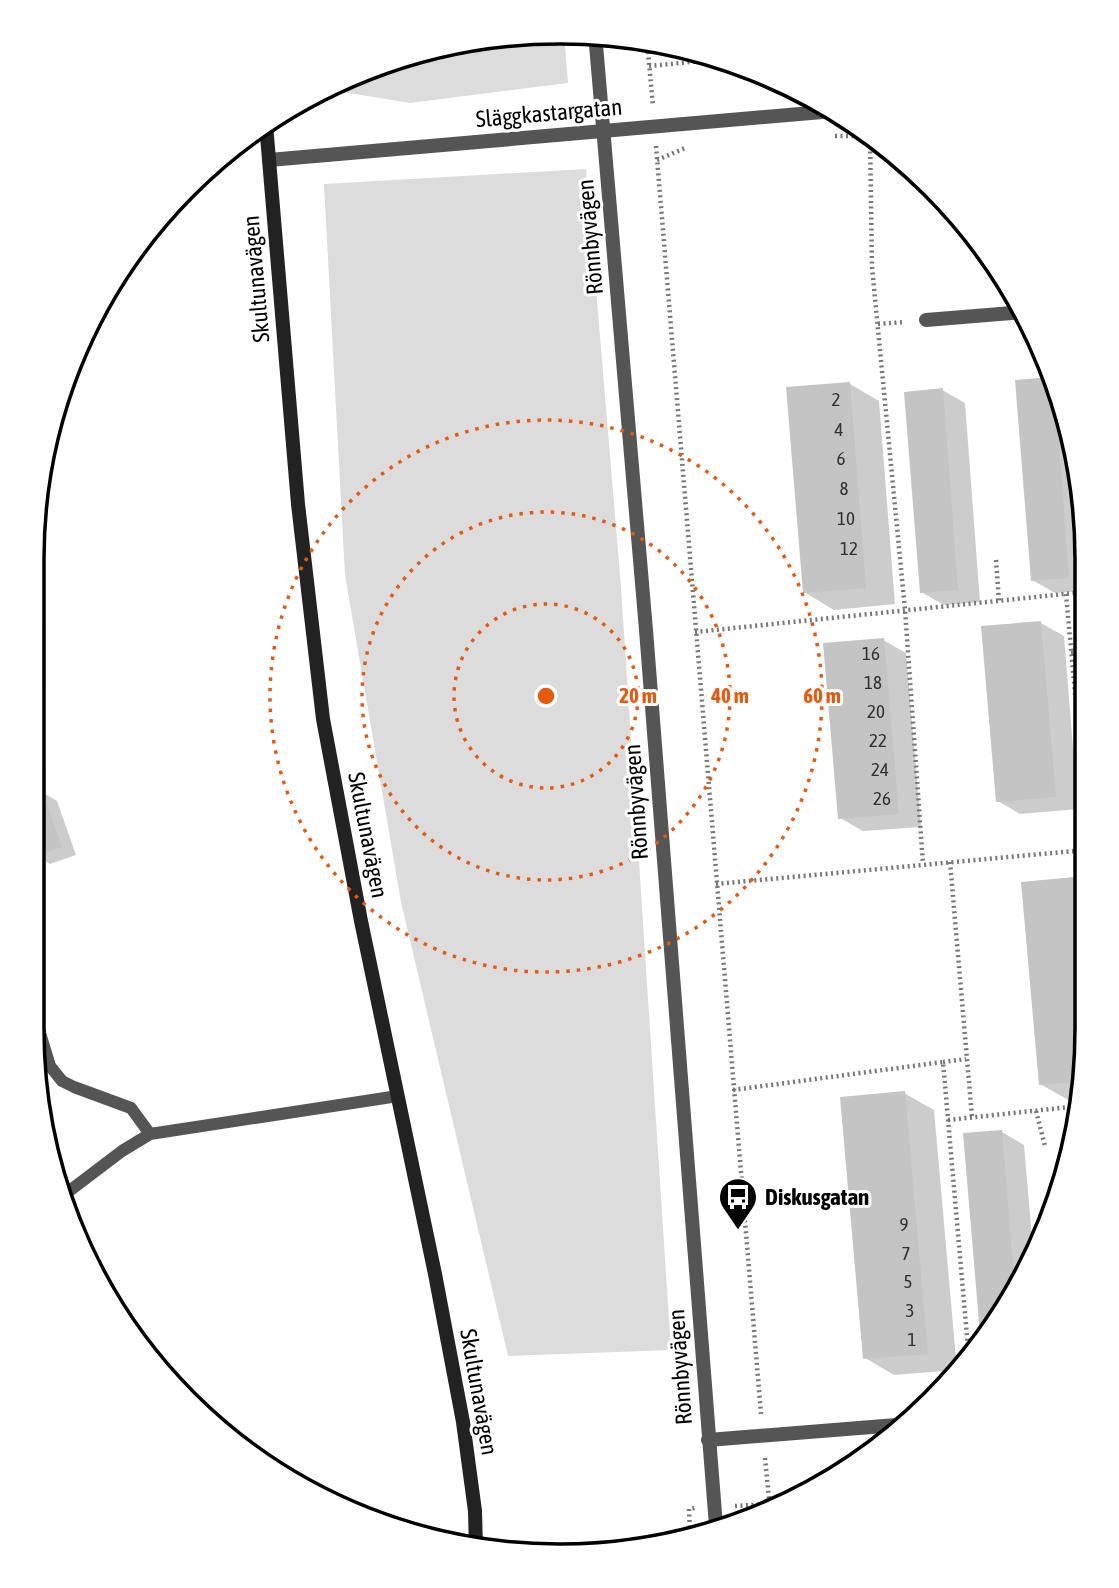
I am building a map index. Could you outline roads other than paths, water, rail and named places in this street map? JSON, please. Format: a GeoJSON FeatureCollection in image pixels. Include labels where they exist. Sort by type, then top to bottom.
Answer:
{"type":"FeatureCollection","features":[{"type":"Feature","properties":{"kind":"main road","name":"Skultunavägen"},"geometry":{"type":"LineString","coordinates":[[267,135],[298,504],[323,719],[361,921],[463,1422],[475,1511],[476,1537]]}},
{"type":"Feature","properties":{"kind":"street","name":"Rönnbyvägen"},"geometry":{"type":"LineString","coordinates":[[596,45],[647,644],[715,1520]]}},
{"type":"Feature","properties":{"kind":"street","name":"Släggkastargatan"},"geometry":{"type":"LineString","coordinates":[[269,160],[816,113]]}},
{"type":"Feature","properties":{"kind":"street"},"geometry":{"type":"LineString","coordinates":[[926,320],[1012,313]]}},
{"type":"Feature","properties":{"kind":"street"},"geometry":{"type":"LineString","coordinates":[[708,1440],[888,1426]]}},
{"type":"Feature","properties":{"kind":"lane"},"geometry":{"type":"LineString","coordinates":[[45,1048],[50,1066],[62,1081],[131,1108],[150,1134]]}},
{"type":"Feature","properties":{"kind":"lane"},"geometry":{"type":"LineString","coordinates":[[70,1191],[122,1151],[150,1134],[398,1096]]}},
{"type":"Feature","properties":{"kind":"place","name":"Diskusgatan"},"geometry":{"type":"Point","coordinates":[738,1231]}}]}
